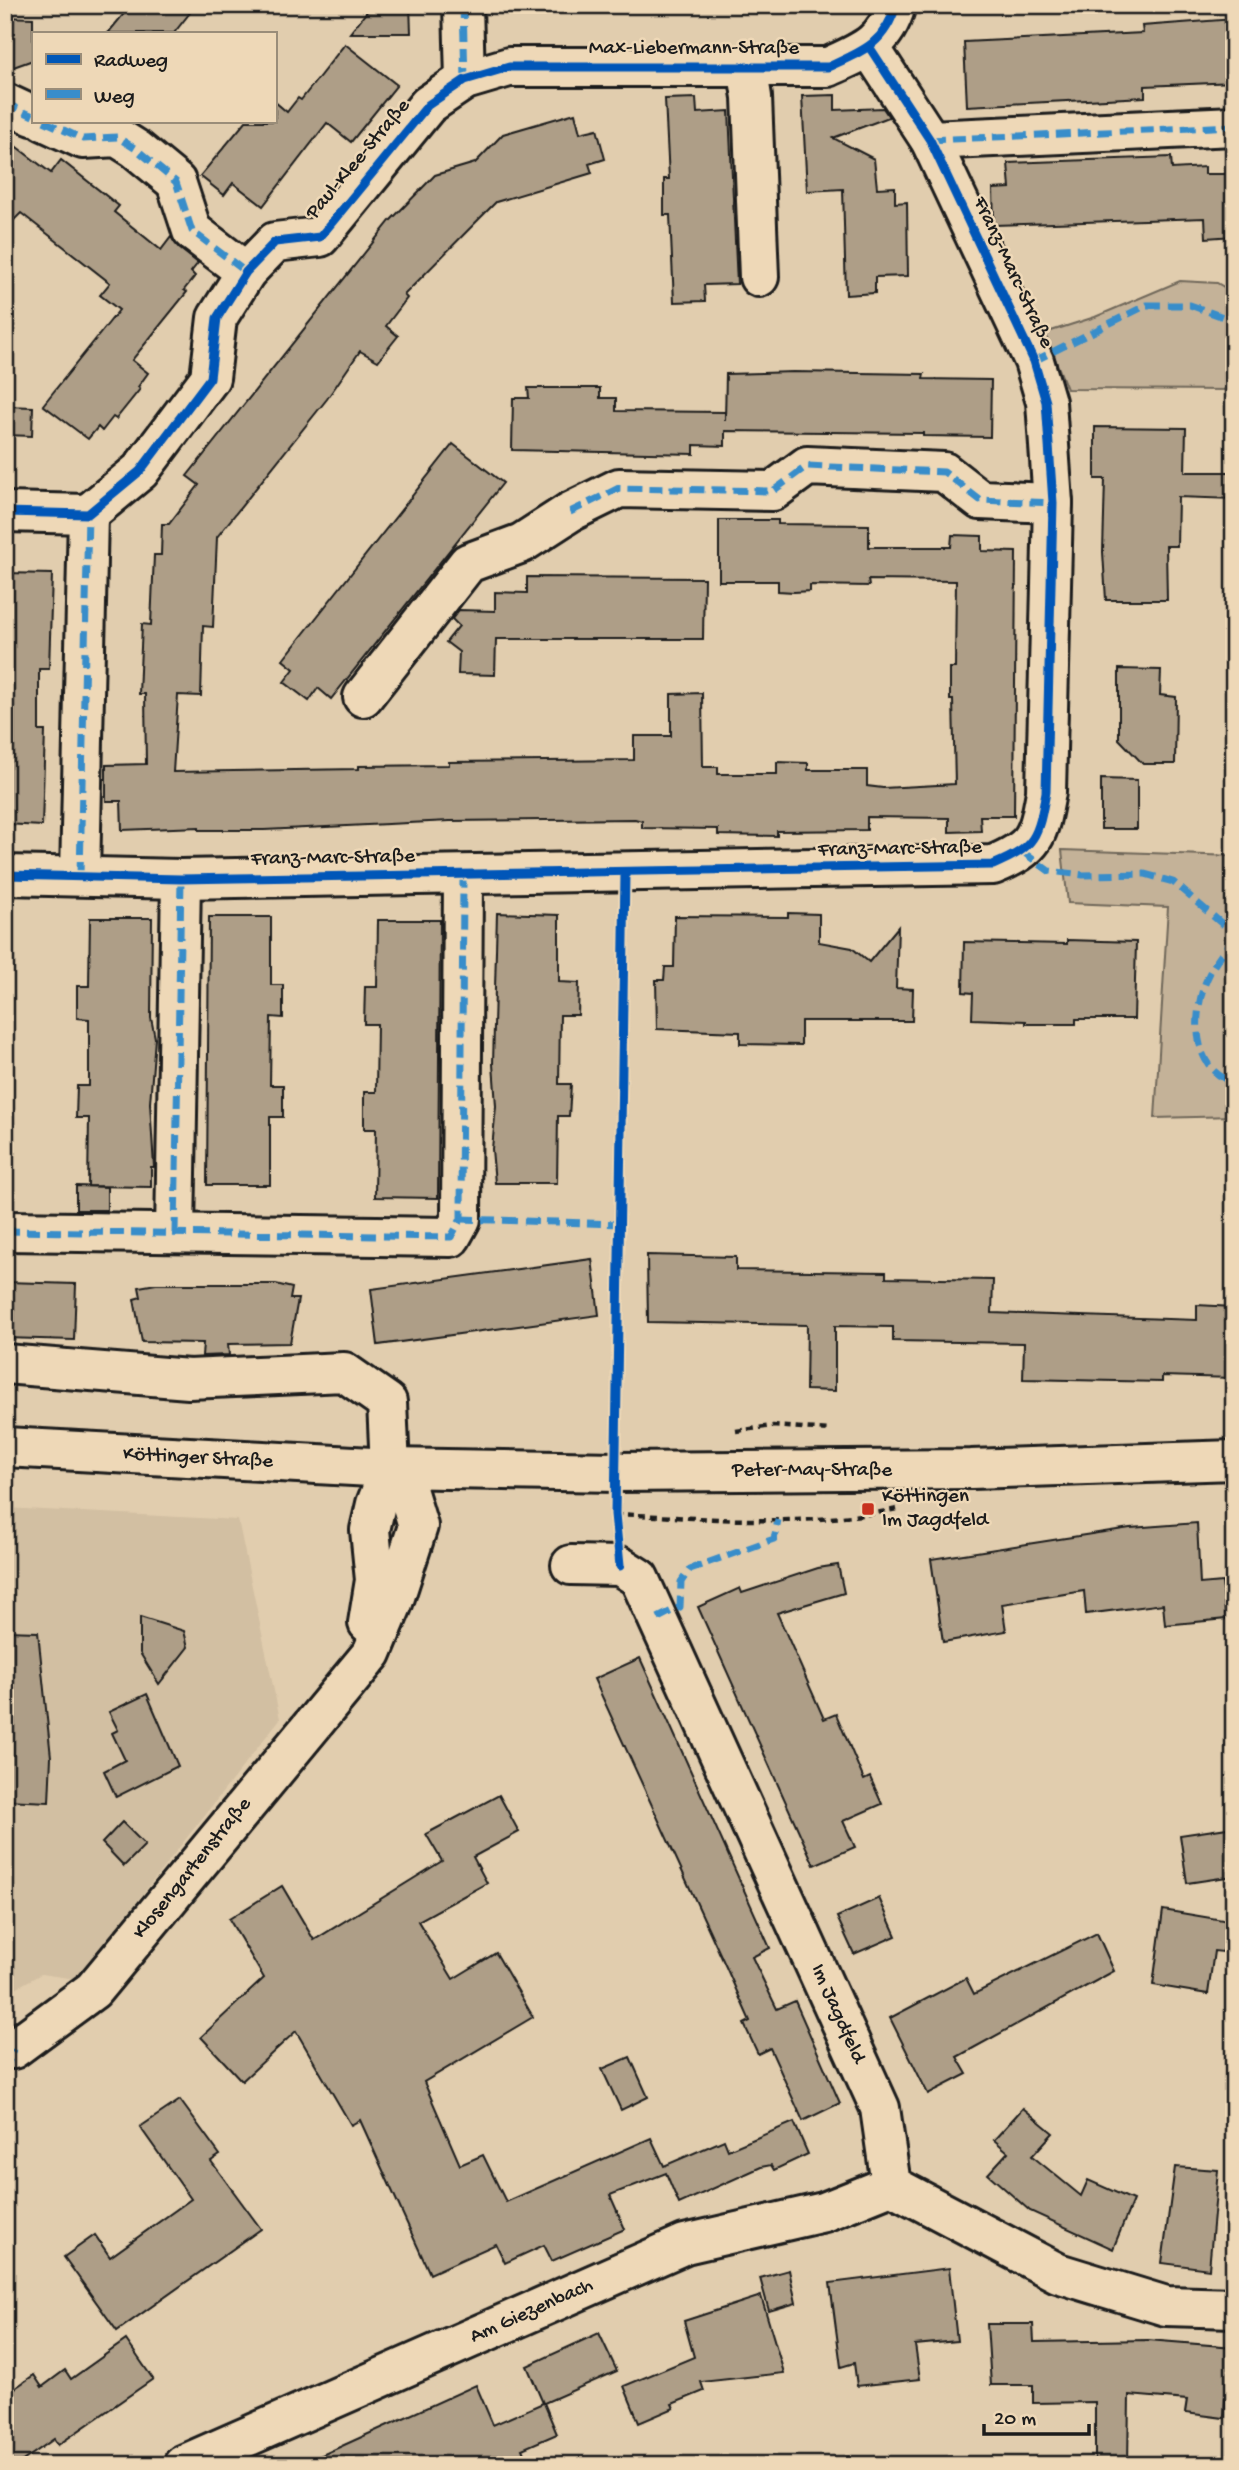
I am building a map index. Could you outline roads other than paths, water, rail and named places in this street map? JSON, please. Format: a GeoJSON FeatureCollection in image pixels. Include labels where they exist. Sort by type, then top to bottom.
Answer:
{"type":"FeatureCollection","features":[{"type":"Feature","properties":{"kind":"street"},"geometry":{"type":"LineString","coordinates":[[463,5],[465,80]]}},
{"type":"Feature","properties":{"kind":"street","name":"Max-Liebermann-Straße"},"geometry":{"type":"LineString","coordinates":[[465,80],[509,67],[828,66],[870,48],[891,22],[896,5]]}},
{"type":"Feature","properties":{"kind":"street","name":"Franz-Marc-Straße"},"geometry":{"type":"LineString","coordinates":[[5,875],[181,878],[463,876],[993,865],[1023,852],[1040,826],[1046,792],[1052,503],[1046,402],[1034,361],[930,140],[870,48]]}},
{"type":"Feature","properties":{"kind":"street"},"geometry":{"type":"LineString","coordinates":[[747,66],[752,97],[759,277]]}},
{"type":"Feature","properties":{"kind":"street","name":"Paul-Klee-Straße"},"geometry":{"type":"LineString","coordinates":[[88,514],[140,471],[210,378],[216,318],[246,272],[275,242],[320,237],[428,105],[465,80]]}},
{"type":"Feature","properties":{"kind":"street"},"geometry":{"type":"LineString","coordinates":[[5,103],[32,116]]}},
{"type":"Feature","properties":{"kind":"street"},"geometry":{"type":"LineString","coordinates":[[46,122],[83,139],[117,137],[136,149],[176,182],[192,231],[246,272]]}},
{"type":"Feature","properties":{"kind":"street"},"geometry":{"type":"LineString","coordinates":[[930,140],[1234,126]]}},
{"type":"Feature","properties":{"kind":"street"},"geometry":{"type":"LineString","coordinates":[[363,697],[468,563],[522,543],[570,512],[619,488],[773,491],[807,466],[944,472],[980,500],[1052,503]]}},
{"type":"Feature","properties":{"kind":"street"},"geometry":{"type":"LineString","coordinates":[[5,512],[88,514],[80,875]]}},
{"type":"Feature","properties":{"kind":"street"},"geometry":{"type":"LineString","coordinates":[[5,1231],[451,1237],[461,1219],[463,876]]}},
{"type":"Feature","properties":{"kind":"street"},"geometry":{"type":"LineString","coordinates":[[175,1233],[181,878]]}},
{"type":"Feature","properties":{"kind":"street"},"geometry":{"type":"LineString","coordinates":[[5,1364],[189,1379],[344,1372],[387,1402],[390,1468]]}},
{"type":"Feature","properties":{"kind":"street","name":"Köttinger Straße"},"geometry":{"type":"LineString","coordinates":[[5,1447],[390,1468]]}},
{"type":"Feature","properties":{"kind":"street","name":"Peter-May-Straße"},"geometry":{"type":"LineString","coordinates":[[390,1468],[832,1471],[1234,1460]]}},
{"type":"Feature","properties":{"kind":"street","name":"Klosengartenstraße"},"geometry":{"type":"LineString","coordinates":[[13,2049],[93,1990],[372,1653],[393,1603],[418,1526],[410,1496],[390,1468]]}},
{"type":"Feature","properties":{"kind":"street","name":"Im Jagdfeld"},"geometry":{"type":"LineString","coordinates":[[571,1565],[620,1566],[639,1578],[880,2108],[891,2185]]}},
{"type":"Feature","properties":{"kind":"street"},"geometry":{"type":"LineString","coordinates":[[891,2185],[1058,2273],[1166,2306],[1234,2308]]}},
{"type":"Feature","properties":{"kind":"street","name":"Am Giezenbach"},"geometry":{"type":"LineString","coordinates":[[183,2465],[685,2244],[824,2212],[891,2185]]}},
{"type":"Feature","properties":{"kind":"place","name":"Köttingen Im Jagdfeld"},"geometry":{"type":"Point","coordinates":[868,1509]}}]}
